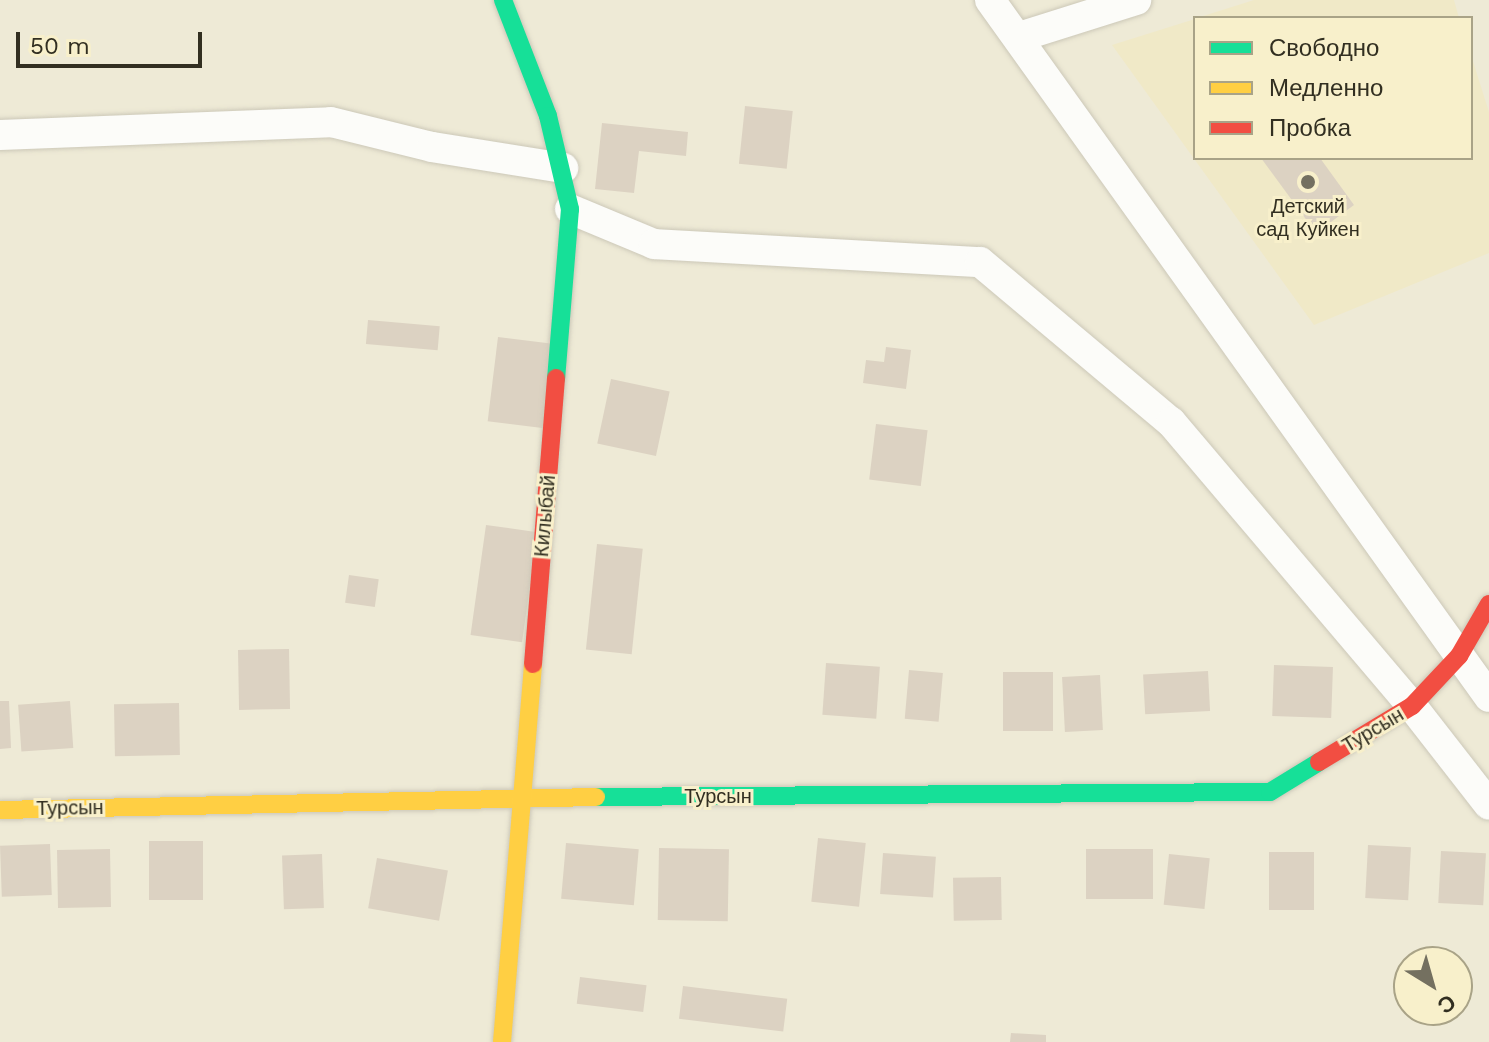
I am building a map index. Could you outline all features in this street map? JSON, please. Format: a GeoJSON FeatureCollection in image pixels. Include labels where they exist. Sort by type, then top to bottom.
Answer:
{"type":"FeatureCollection","features":[{"type":"Feature","properties":{"kind":"street","name":"Килыбай"},"geometry":{"type":"LineString","coordinates":[[502,1042],[570,209],[563,168],[503,0]]}},
{"type":"Feature","properties":{"kind":"street"},"geometry":{"type":"LineString","coordinates":[[990,0],[1489,697]]}},
{"type":"Feature","properties":{"kind":"street"},"geometry":{"type":"LineString","coordinates":[[1019,37],[1136,0]]}},
{"type":"Feature","properties":{"kind":"street"},"geometry":{"type":"LineString","coordinates":[[0,135],[331,122],[432,147],[563,168]]}},
{"type":"Feature","properties":{"kind":"street"},"geometry":{"type":"LineString","coordinates":[[570,209],[654,244],[980,262],[1171,422],[1412,706],[1489,805]]}},
{"type":"Feature","properties":{"kind":"street","name":"Турсын"},"geometry":{"type":"LineString","coordinates":[[0,810],[523,798],[1270,792],[1412,706],[1459,656],[1489,604]]}},
{"type":"Feature","properties":{"kind":"shaded area"},"geometry":{"type":"Polygon","coordinates":[[[1254,0],[1454,0],[1458,16],[1203,16],[1254,0]]]}},
{"type":"Feature","properties":{"kind":"shaded area"},"geometry":{"type":"Polygon","coordinates":[[[1193,20],[1193,157],[1112,45],[1193,20]]]}},
{"type":"Feature","properties":{"kind":"shaded area"},"geometry":{"type":"Polygon","coordinates":[[[1473,61],[1489,112],[1489,253],[1314,325],[1195,160],[1473,160],[1473,61]]]}},
{"type":"Feature","properties":{"kind":"building"},"geometry":{"type":"Polygon","coordinates":[[[745,106],[793,111],[787,169],[739,164],[745,106]]]}},
{"type":"Feature","properties":{"kind":"building"},"geometry":{"type":"Polygon","coordinates":[[[602,123],[688,132],[686,156],[639,151],[634,193],[595,189],[602,123]]]}},
{"type":"Feature","properties":{"kind":"building","name":"Детский сад Куйкен"},"geometry":{"type":"Polygon","coordinates":[[[1262,160],[1321,160],[1354,205],[1316,233],[1262,160]]]}},
{"type":"Feature","properties":{"kind":"building"},"geometry":{"type":"Polygon","coordinates":[[[368,320],[440,326],[438,350],[366,344],[368,320]]]}},
{"type":"Feature","properties":{"kind":"building"},"geometry":{"type":"Polygon","coordinates":[[[498,337],[555,344],[544,428],[488,421],[498,337]]]}},
{"type":"Feature","properties":{"kind":"building"},"geometry":{"type":"Polygon","coordinates":[[[886,347],[911,350],[906,389],[863,383],[866,360],[884,362],[886,347]]]}},
{"type":"Feature","properties":{"kind":"building"},"geometry":{"type":"Polygon","coordinates":[[[611,379],[670,391],[656,456],[597,444],[611,379]]]}},
{"type":"Feature","properties":{"kind":"building"},"geometry":{"type":"Polygon","coordinates":[[[876,424],[928,430],[921,486],[869,480],[876,424]]]}},
{"type":"Feature","properties":{"kind":"building"},"geometry":{"type":"Polygon","coordinates":[[[486,525],[537,532],[522,642],[471,635],[486,525]]]}},
{"type":"Feature","properties":{"kind":"building"},"geometry":{"type":"Polygon","coordinates":[[[597,544],[643,549],[632,654],[586,649],[597,544]]]}},
{"type":"Feature","properties":{"kind":"building"},"geometry":{"type":"Polygon","coordinates":[[[349,575],[379,579],[375,607],[345,603],[349,575]]]}},
{"type":"Feature","properties":{"kind":"building"},"geometry":{"type":"Polygon","coordinates":[[[289,649],[290,709],[239,710],[238,650],[289,649]]]}},
{"type":"Feature","properties":{"kind":"building"},"geometry":{"type":"Polygon","coordinates":[[[826,663],[880,667],[876,719],[822,715],[826,663]]]}},
{"type":"Feature","properties":{"kind":"building"},"geometry":{"type":"Polygon","coordinates":[[[1274,665],[1333,667],[1331,718],[1272,716],[1274,665]]]}},
{"type":"Feature","properties":{"kind":"building"},"geometry":{"type":"Polygon","coordinates":[[[909,670],[943,673],[939,722],[905,719],[909,670]]]}},
{"type":"Feature","properties":{"kind":"building"},"geometry":{"type":"Polygon","coordinates":[[[1208,671],[1210,711],[1145,714],[1143,674],[1208,671]]]}},
{"type":"Feature","properties":{"kind":"building"},"geometry":{"type":"Polygon","coordinates":[[[1003,672],[1053,672],[1053,731],[1003,731],[1003,672]]]}},
{"type":"Feature","properties":{"kind":"building"},"geometry":{"type":"Polygon","coordinates":[[[1100,675],[1103,730],[1065,732],[1062,677],[1100,675]]]}},
{"type":"Feature","properties":{"kind":"building"},"geometry":{"type":"Polygon","coordinates":[[[0,701],[9,701],[11,748],[0,749],[0,701]]]}},
{"type":"Feature","properties":{"kind":"building"},"geometry":{"type":"Polygon","coordinates":[[[70,701],[73,748],[21,752],[18,705],[70,701]]]}},
{"type":"Feature","properties":{"kind":"building"},"geometry":{"type":"Polygon","coordinates":[[[179,703],[180,755],[115,756],[114,704],[179,703]]]}},
{"type":"Feature","properties":{"kind":"building"},"geometry":{"type":"Polygon","coordinates":[[[818,838],[866,843],[859,907],[811,902],[818,838]]]}},
{"type":"Feature","properties":{"kind":"building"},"geometry":{"type":"Polygon","coordinates":[[[149,841],[203,841],[203,900],[149,900],[149,841]]]}},
{"type":"Feature","properties":{"kind":"building"},"geometry":{"type":"Polygon","coordinates":[[[566,843],[639,849],[634,905],[561,899],[566,843]]]}},
{"type":"Feature","properties":{"kind":"building"},"geometry":{"type":"Polygon","coordinates":[[[50,844],[52,895],[2,897],[0,846],[50,844]]]}},
{"type":"Feature","properties":{"kind":"building"},"geometry":{"type":"Polygon","coordinates":[[[1368,845],[1411,847],[1408,900],[1365,898],[1368,845]]]}},
{"type":"Feature","properties":{"kind":"building"},"geometry":{"type":"Polygon","coordinates":[[[659,848],[729,849],[728,921],[658,920],[659,848]]]}},
{"type":"Feature","properties":{"kind":"building"},"geometry":{"type":"Polygon","coordinates":[[[110,849],[111,907],[58,908],[57,850],[110,849]]]}},
{"type":"Feature","properties":{"kind":"building"},"geometry":{"type":"Polygon","coordinates":[[[1086,849],[1153,849],[1153,899],[1086,899],[1086,849]]]}},
{"type":"Feature","properties":{"kind":"building"},"geometry":{"type":"Polygon","coordinates":[[[1441,851],[1486,853],[1483,905],[1438,903],[1441,851]]]}},
{"type":"Feature","properties":{"kind":"building"},"geometry":{"type":"Polygon","coordinates":[[[1269,852],[1314,852],[1314,910],[1269,910],[1269,852]]]}},
{"type":"Feature","properties":{"kind":"building"},"geometry":{"type":"Polygon","coordinates":[[[883,853],[936,857],[933,898],[880,894],[883,853]]]}},
{"type":"Feature","properties":{"kind":"building"},"geometry":{"type":"Polygon","coordinates":[[[322,854],[324,908],[284,909],[282,855],[322,854]]]}},
{"type":"Feature","properties":{"kind":"building"},"geometry":{"type":"Polygon","coordinates":[[[1169,854],[1210,858],[1204,909],[1164,905],[1169,854]]]}},
{"type":"Feature","properties":{"kind":"building"},"geometry":{"type":"Polygon","coordinates":[[[377,858],[448,871],[439,921],[368,908],[377,858]]]}},
{"type":"Feature","properties":{"kind":"building"},"geometry":{"type":"Polygon","coordinates":[[[1001,877],[1002,920],[954,921],[953,878],[1001,877]]]}},
{"type":"Feature","properties":{"kind":"building"},"geometry":{"type":"Polygon","coordinates":[[[580,977],[647,985],[643,1012],[577,1004],[580,977]]]}},
{"type":"Feature","properties":{"kind":"building"},"geometry":{"type":"Polygon","coordinates":[[[683,986],[787,999],[783,1032],[679,1019],[683,986]]]}},
{"type":"Feature","properties":{"kind":"building"},"geometry":{"type":"Polygon","coordinates":[[[1011,1033],[1046,1035],[1046,1042],[1010,1042],[1011,1033]]]}},
{"type":"Feature","properties":{"kind":"traffic: fast"},"geometry":{"type":"LineString","coordinates":[[503,0],[548,116],[570,209],[556,378]]}},
{"type":"Feature","properties":{"kind":"traffic: fast"},"geometry":{"type":"LineString","coordinates":[[596,797],[1270,792],[1319,762]]}},
{"type":"Feature","properties":{"kind":"traffic: slow"},"geometry":{"type":"LineString","coordinates":[[502,1042],[533,664]]}},
{"type":"Feature","properties":{"kind":"traffic: slow"},"geometry":{"type":"LineString","coordinates":[[0,810],[596,797]]}},
{"type":"Feature","properties":{"kind":"traffic: jam"},"geometry":{"type":"LineString","coordinates":[[533,664],[556,378]]}},
{"type":"Feature","properties":{"kind":"traffic: jam"},"geometry":{"type":"LineString","coordinates":[[1319,762],[1412,706],[1459,656],[1489,604]]}},
{"type":"Feature","properties":{"kind":"place","name":"Детский сад Куйкен"},"geometry":{"type":"Point","coordinates":[1308,182]}}]}
